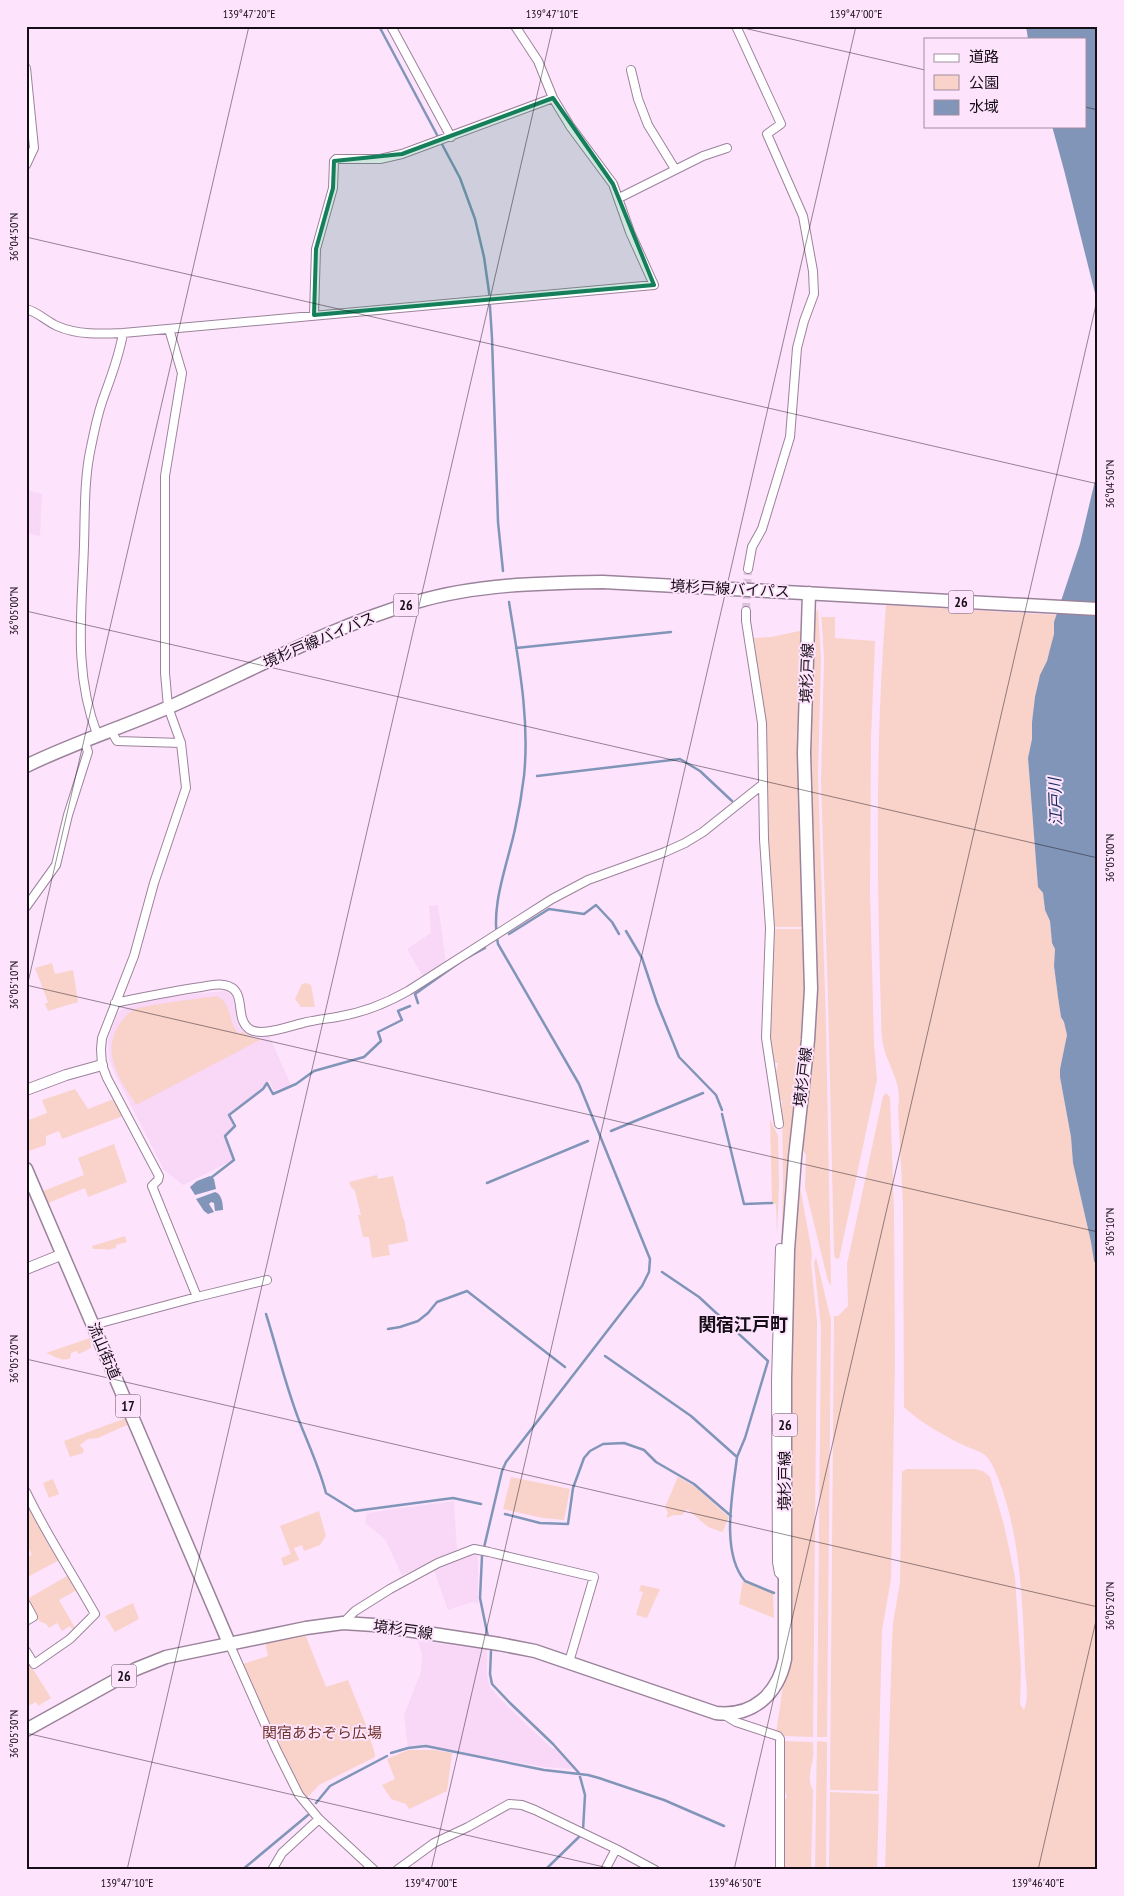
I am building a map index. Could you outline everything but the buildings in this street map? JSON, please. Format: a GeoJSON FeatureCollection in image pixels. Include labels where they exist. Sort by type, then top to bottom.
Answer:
{"type":"FeatureCollection","features":[{"type":"Feature","properties":{"kind":"main road","name":"境杉戸線バイパス"},"geometry":{"type":"LineString","coordinates":[[26,766],[97,734],[168,707],[251,669],[378,615],[417,601],[521,584],[584,582],[809,594]]}},
{"type":"Feature","properties":{"kind":"main road","name":"26"},"geometry":{"type":"LineString","coordinates":[[809,594],[1098,610]]}},
{"type":"Feature","properties":{"kind":"main road","name":"境杉戸線"},"geometry":{"type":"LineString","coordinates":[[26,1730],[146,1664],[178,1654],[229,1643],[343,1623],[374,1625],[498,1644],[535,1652],[697,1707],[724,1714],[755,1706],[766,1698],[779,1680],[785,1659],[785,1379],[789,1242],[811,988],[804,762],[809,594]]}},
{"type":"Feature","properties":{"kind":"main road","name":"流山街道"},"geometry":{"type":"LineString","coordinates":[[27,1172],[229,1643]]}},
{"type":"Feature","properties":{"kind":"street"},"geometry":{"type":"LineString","coordinates":[[391,26],[448,137]]}},
{"type":"Feature","properties":{"kind":"street"},"geometry":{"type":"LineString","coordinates":[[26,309],[33,310],[56,325],[65,328],[82,332],[123,333],[654,285],[630,232],[613,184],[570,126],[554,98],[538,61],[515,26]]}},
{"type":"Feature","properties":{"kind":"street"},"geometry":{"type":"LineString","coordinates":[[736,26],[781,124],[768,134],[800,207],[813,271],[814,294],[797,348],[790,437],[762,528],[752,547],[748,569]]}},
{"type":"Feature","properties":{"kind":"street"},"geometry":{"type":"LineString","coordinates":[[26,68],[34,148],[26,165]]}},
{"type":"Feature","properties":{"kind":"street"},"geometry":{"type":"LineString","coordinates":[[631,70],[638,99],[648,125],[675,169]]}},
{"type":"Feature","properties":{"kind":"street"},"geometry":{"type":"LineString","coordinates":[[314,315],[316,249],[333,188],[334,161],[380,159],[402,154],[554,98]]}},
{"type":"Feature","properties":{"kind":"street"},"geometry":{"type":"LineString","coordinates":[[619,198],[703,156],[727,148]]}},
{"type":"Feature","properties":{"kind":"street"},"geometry":{"type":"LineString","coordinates":[[169,329],[182,373],[165,476],[165,673],[168,707],[181,744],[186,788],[154,884],[134,956],[102,1038],[101,1049],[102,1065],[107,1078],[159,1176],[152,1186],[197,1297]]}},
{"type":"Feature","properties":{"kind":"street"},"geometry":{"type":"LineString","coordinates":[[97,734],[80,656],[80,613],[86,504],[92,444],[102,403],[118,358],[123,333]]}},
{"type":"Feature","properties":{"kind":"street"},"geometry":{"type":"LineString","coordinates":[[746,611],[762,723],[764,839],[770,928],[766,1038],[779,1124]]}},
{"type":"Feature","properties":{"kind":"street"},"geometry":{"type":"LineString","coordinates":[[110,730],[117,741],[181,744]]}},
{"type":"Feature","properties":{"kind":"street"},"geometry":{"type":"LineString","coordinates":[[26,907],[56,865],[76,788],[88,752],[84,740]]}},
{"type":"Feature","properties":{"kind":"street"},"geometry":{"type":"LineString","coordinates":[[115,1004],[167,992],[224,985],[233,989],[239,996],[243,1022],[247,1028],[259,1032],[273,1031],[312,1021],[338,1017],[396,998],[552,899],[588,880],[685,843],[703,832],[762,785]]}},
{"type":"Feature","properties":{"kind":"street"},"geometry":{"type":"LineString","coordinates":[[26,1090],[66,1075],[102,1065]]}},
{"type":"Feature","properties":{"kind":"street"},"geometry":{"type":"LineString","coordinates":[[780,1248],[776,1381],[777,1562],[779,1573],[785,1579]]}},
{"type":"Feature","properties":{"kind":"street"},"geometry":{"type":"LineString","coordinates":[[26,1269],[63,1254]]}},
{"type":"Feature","properties":{"kind":"street"},"geometry":{"type":"LineString","coordinates":[[93,1325],[267,1280]]}},
{"type":"Feature","properties":{"kind":"street"},"geometry":{"type":"LineString","coordinates":[[26,1492],[28,1502],[95,1614],[70,1639],[34,1664],[26,1651]]}},
{"type":"Feature","properties":{"kind":"street"},"geometry":{"type":"LineString","coordinates":[[343,1623],[355,1610],[430,1567],[474,1549],[594,1577],[569,1662]]}},
{"type":"Feature","properties":{"kind":"street"},"geometry":{"type":"LineString","coordinates":[[26,1604],[33,1617],[26,1621]]}},
{"type":"Feature","properties":{"kind":"street"},"geometry":{"type":"LineString","coordinates":[[229,1643],[299,1795],[319,1819],[374,1870]]}},
{"type":"Feature","properties":{"kind":"street"},"geometry":{"type":"LineString","coordinates":[[724,1714],[736,1722],[778,1736],[780,1739],[780,1870]]}},
{"type":"Feature","properties":{"kind":"street"},"geometry":{"type":"LineString","coordinates":[[397,1870],[434,1843],[508,1804],[522,1805],[535,1810],[655,1870]]}},
{"type":"Feature","properties":{"kind":"street"},"geometry":{"type":"LineString","coordinates":[[272,1870],[282,1853],[319,1819]]}},
{"type":"Feature","properties":{"kind":"street"},"geometry":{"type":"LineString","coordinates":[[605,1870],[616,1849]]}},
{"type":"Feature","properties":{"kind":"highlighted area"},"geometry":{"type":"Polygon","coordinates":[[[553,98],[613,184],[654,285],[314,315],[316,249],[333,188],[334,161],[402,154],[553,98]]]}},
{"type":"Feature","properties":{"kind":"shaded area"},"geometry":{"type":"Polygon","coordinates":[[[26,490],[42,494],[40,536],[26,533],[26,490]]]}},
{"type":"Feature","properties":{"kind":"shaded area"},"geometry":{"type":"Polygon","coordinates":[[[438,905],[446,962],[424,978],[407,949],[431,933],[429,906],[438,905]]]}},
{"type":"Feature","properties":{"kind":"shaded area"},"geometry":{"type":"Polygon","coordinates":[[[224,991],[233,998],[238,1025],[245,1033],[259,1039],[269,1036],[291,1085],[274,1091],[269,1080],[262,1089],[228,1114],[234,1126],[224,1136],[233,1160],[183,1185],[164,1170],[117,1078],[109,1059],[108,1040],[117,1014],[124,1008],[167,997],[224,991]]]}},
{"type":"Feature","properties":{"kind":"shaded area"},"geometry":{"type":"Polygon","coordinates":[[[454,1501],[457,1550],[402,1575],[385,1539],[365,1523],[367,1513],[454,1501]]]}},
{"type":"Feature","properties":{"kind":"shaded area"},"geometry":{"type":"Polygon","coordinates":[[[478,1553],[478,1603],[472,1602],[448,1610],[433,1567],[469,1554],[478,1553]]]}},
{"type":"Feature","properties":{"kind":"shaded area"},"geometry":{"type":"Polygon","coordinates":[[[418,1641],[487,1650],[487,1675],[490,1687],[531,1729],[553,1749],[555,1747],[575,1769],[544,1767],[427,1746],[408,1748],[404,1715],[421,1672],[422,1655],[418,1641]]]}},
{"type":"Feature","properties":{"kind":"green space"},"geometry":{"type":"Polygon","coordinates":[[[886,605],[1058,615],[1054,622],[1054,634],[1047,661],[1038,682],[1028,758],[1038,887],[1043,893],[1045,910],[1050,921],[1052,943],[1055,949],[1054,966],[1058,997],[1061,1017],[1067,1035],[1060,1077],[1071,1137],[1073,1163],[1094,1261],[1098,1269],[1098,1870],[885,1870],[892,1642],[893,1623],[900,1582],[902,1472],[906,1469],[975,1469],[983,1471],[990,1477],[1004,1525],[1015,1577],[1021,1670],[1020,1704],[1024,1710],[1027,1695],[1022,1597],[1016,1548],[1006,1500],[996,1472],[985,1455],[938,1432],[904,1407],[903,1204],[899,1099],[897,1083],[885,1053],[881,1025],[878,861],[879,758],[882,656],[886,605]]]}},
{"type":"Feature","properties":{"kind":"green space"},"geometry":{"type":"Polygon","coordinates":[[[818,608],[821,659],[818,775],[826,1023],[831,1286],[828,1281],[805,1187],[806,1155],[799,1144],[805,1088],[809,766],[814,617],[818,608]]]}},
{"type":"Feature","properties":{"kind":"green space"},"geometry":{"type":"Polygon","coordinates":[[[821,608],[822,617],[835,617],[835,638],[875,641],[871,738],[870,890],[874,1043],[877,1080],[839,1259],[835,1258],[834,1253],[821,782],[824,659],[821,608]]]}},
{"type":"Feature","properties":{"kind":"green space"},"geometry":{"type":"Polygon","coordinates":[[[804,630],[804,927],[772,927],[767,840],[766,719],[759,683],[754,638],[771,637],[804,630]]]}},
{"type":"Feature","properties":{"kind":"green space"},"geometry":{"type":"Polygon","coordinates":[[[772,929],[804,929],[805,999],[789,1158],[778,1359],[783,1185],[782,1100],[777,1099],[775,1076],[778,1063],[772,1063],[768,1028],[772,929]]]}},
{"type":"Feature","properties":{"kind":"green space"},"geometry":{"type":"Polygon","coordinates":[[[52,963],[55,974],[73,970],[78,1002],[48,1011],[45,1004],[48,1002],[35,968],[52,963]]]}},
{"type":"Feature","properties":{"kind":"green space"},"geometry":{"type":"Polygon","coordinates":[[[302,984],[311,985],[315,1007],[301,1007],[295,999],[302,984]]]}},
{"type":"Feature","properties":{"kind":"green space"},"geometry":{"type":"Polygon","coordinates":[[[217,996],[226,1005],[236,1030],[240,1034],[243,1031],[251,1037],[260,1040],[136,1105],[118,1074],[112,1056],[114,1034],[122,1021],[133,1010],[138,1008],[217,996]]]}},
{"type":"Feature","properties":{"kind":"green space"},"geometry":{"type":"Polygon","coordinates":[[[75,1089],[88,1109],[114,1099],[123,1116],[62,1139],[59,1131],[46,1136],[46,1145],[26,1152],[26,1121],[47,1113],[42,1100],[75,1089]]]}},
{"type":"Feature","properties":{"kind":"green space"},"geometry":{"type":"Polygon","coordinates":[[[886,1093],[890,1097],[894,1212],[895,1361],[891,1579],[882,1630],[878,1791],[830,1790],[834,1316],[838,1316],[848,1306],[847,1264],[883,1096],[886,1093]]]}},
{"type":"Feature","properties":{"kind":"green space"},"geometry":{"type":"Polygon","coordinates":[[[770,1119],[778,1136],[777,1235],[776,1204],[772,1204],[770,1119]]]}},
{"type":"Feature","properties":{"kind":"green space"},"geometry":{"type":"Polygon","coordinates":[[[114,1144],[127,1182],[88,1197],[85,1188],[48,1203],[43,1191],[84,1175],[78,1158],[114,1144]]]}},
{"type":"Feature","properties":{"kind":"green space"},"geometry":{"type":"Polygon","coordinates":[[[377,1175],[378,1179],[393,1176],[408,1241],[388,1245],[390,1255],[372,1258],[369,1237],[363,1237],[358,1215],[361,1215],[355,1191],[349,1182],[377,1175]]]}},
{"type":"Feature","properties":{"kind":"green space"},"geometry":{"type":"Polygon","coordinates":[[[799,1181],[812,1253],[811,1263],[817,1321],[813,1737],[783,1736],[776,1733],[784,1680],[792,1262],[799,1181]]]}},
{"type":"Feature","properties":{"kind":"green space"},"geometry":{"type":"Polygon","coordinates":[[[125,1236],[127,1242],[116,1245],[116,1248],[107,1250],[93,1249],[92,1246],[125,1236]]]}},
{"type":"Feature","properties":{"kind":"green space"},"geometry":{"type":"Polygon","coordinates":[[[816,1257],[831,1317],[827,1737],[817,1737],[821,1327],[814,1263],[816,1257]]]}},
{"type":"Feature","properties":{"kind":"green space"},"geometry":{"type":"Polygon","coordinates":[[[90,1338],[91,1348],[79,1354],[76,1351],[71,1353],[70,1358],[64,1360],[46,1353],[90,1338]]]}},
{"type":"Feature","properties":{"kind":"green space"},"geometry":{"type":"Polygon","coordinates":[[[126,1418],[129,1424],[98,1438],[88,1439],[80,1445],[84,1450],[83,1453],[70,1457],[64,1441],[126,1418]]]}},
{"type":"Feature","properties":{"kind":"green space"},"geometry":{"type":"Polygon","coordinates":[[[511,1477],[570,1489],[564,1520],[543,1518],[503,1509],[511,1477]]]}},
{"type":"Feature","properties":{"kind":"green space"},"geometry":{"type":"Polygon","coordinates":[[[678,1477],[694,1486],[729,1517],[722,1532],[708,1527],[687,1509],[682,1515],[666,1518],[668,1513],[665,1507],[678,1477]]]}},
{"type":"Feature","properties":{"kind":"green space"},"geometry":{"type":"Polygon","coordinates":[[[53,1479],[59,1494],[49,1498],[43,1483],[53,1479]]]}},
{"type":"Feature","properties":{"kind":"green space"},"geometry":{"type":"Polygon","coordinates":[[[27,1507],[31,1508],[48,1544],[59,1560],[26,1578],[26,1558],[32,1555],[26,1543],[27,1507]]]}},
{"type":"Feature","properties":{"kind":"green space"},"geometry":{"type":"Polygon","coordinates":[[[319,1511],[326,1536],[320,1545],[304,1551],[302,1545],[294,1548],[299,1560],[284,1566],[281,1558],[291,1554],[280,1526],[319,1511]]]}},
{"type":"Feature","properties":{"kind":"green space"},"geometry":{"type":"Polygon","coordinates":[[[69,1575],[77,1590],[59,1600],[75,1628],[73,1630],[70,1626],[62,1631],[57,1623],[49,1628],[46,1624],[39,1621],[27,1599],[69,1575]]]}},
{"type":"Feature","properties":{"kind":"green space"},"geometry":{"type":"Polygon","coordinates":[[[743,1580],[773,1591],[774,1618],[739,1604],[743,1580]]]}},
{"type":"Feature","properties":{"kind":"green space"},"geometry":{"type":"Polygon","coordinates":[[[641,1585],[660,1589],[647,1618],[636,1615],[643,1592],[639,1591],[641,1585]]]}},
{"type":"Feature","properties":{"kind":"green space"},"geometry":{"type":"Polygon","coordinates":[[[133,1603],[139,1619],[115,1632],[105,1616],[133,1603]]]}},
{"type":"Feature","properties":{"kind":"green space","name":"関宿あおぞら広場"},"geometry":{"type":"Polygon","coordinates":[[[305,1634],[326,1687],[348,1680],[375,1754],[375,1757],[319,1785],[307,1798],[285,1759],[243,1664],[268,1656],[265,1642],[305,1634]]]}},
{"type":"Feature","properties":{"kind":"green space"},"geometry":{"type":"Polygon","coordinates":[[[26,1658],[51,1698],[38,1706],[36,1702],[26,1707],[26,1658]]]}},
{"type":"Feature","properties":{"kind":"green space"},"geometry":{"type":"Polygon","coordinates":[[[783,1741],[813,1742],[810,1779],[813,1790],[811,1870],[783,1870],[783,1799],[787,1798],[782,1781],[783,1741]]]}},
{"type":"Feature","properties":{"kind":"green space"},"geometry":{"type":"Polygon","coordinates":[[[817,1741],[827,1742],[826,1870],[815,1870],[817,1741]]]}},
{"type":"Feature","properties":{"kind":"green space","name":"関宿あおぞら広場"},"geometry":{"type":"Polygon","coordinates":[[[408,1750],[435,1750],[452,1753],[447,1791],[409,1809],[406,1804],[391,1799],[382,1785],[395,1779],[387,1759],[408,1750]]]}},
{"type":"Feature","properties":{"kind":"green space"},"geometry":{"type":"Polygon","coordinates":[[[830,1792],[879,1794],[877,1870],[829,1870],[830,1792]]]}},
{"type":"Feature","properties":{"kind":"water"},"geometry":{"type":"Polygon","coordinates":[[[1026,26],[1098,26],[1098,305],[1053,128],[1086,128],[1086,38],[1028,38],[1026,26]]]}},
{"type":"Feature","properties":{"kind":"water","name":"江戸川"},"geometry":{"type":"Polygon","coordinates":[[[1098,468],[1098,1269],[1094,1261],[1073,1163],[1071,1137],[1060,1077],[1067,1035],[1061,1017],[1058,997],[1054,966],[1055,949],[1052,943],[1050,921],[1045,910],[1043,893],[1038,887],[1028,758],[1032,739],[1035,697],[1040,675],[1047,661],[1054,634],[1054,622],[1080,544],[1098,468]]]}},
{"type":"Feature","properties":{"kind":"water"},"geometry":{"type":"Polygon","coordinates":[[[210,1176],[214,1179],[216,1189],[195,1195],[190,1187],[197,1181],[210,1176]]]}},
{"type":"Feature","properties":{"kind":"water"},"geometry":{"type":"Polygon","coordinates":[[[215,1192],[221,1197],[223,1210],[215,1211],[214,1203],[211,1202],[209,1204],[214,1212],[208,1214],[196,1199],[215,1192]]]}},
{"type":"Feature","properties":{"kind":"waterway"},"geometry":{"type":"LineString","coordinates":[[379,26],[460,178],[475,219],[484,257],[489,292],[492,338],[498,522],[503,571]]}},
{"type":"Feature","properties":{"kind":"waterway"},"geometry":{"type":"LineString","coordinates":[[488,1637],[480,1598],[482,1556],[502,1471],[506,1462],[642,1286],[649,1272],[650,1259],[579,1084],[498,944],[496,915],[518,816],[525,754],[522,689],[509,602]]}},
{"type":"Feature","properties":{"kind":"waterway"},"geometry":{"type":"LineString","coordinates":[[516,648],[671,632]]}},
{"type":"Feature","properties":{"kind":"waterway"},"geometry":{"type":"LineString","coordinates":[[537,776],[680,759],[700,771],[732,801]]}},
{"type":"Feature","properties":{"kind":"waterway"},"geometry":{"type":"LineString","coordinates":[[509,934],[549,909],[584,914],[596,905],[612,922],[619,934]]}},
{"type":"Feature","properties":{"kind":"waterway"},"geometry":{"type":"LineString","coordinates":[[626,931],[642,958],[657,1003],[679,1057],[716,1095],[722,1110]]}},
{"type":"Feature","properties":{"kind":"waterway"},"geometry":{"type":"LineString","coordinates":[[418,1003],[415,994],[463,960],[485,948]]}},
{"type":"Feature","properties":{"kind":"waterway"},"geometry":{"type":"LineString","coordinates":[[212,1177],[234,1160],[225,1136],[235,1126],[229,1115],[263,1089],[267,1083],[273,1094],[296,1084],[314,1071],[364,1057],[381,1041],[378,1032],[402,1020],[398,1011],[410,1006]]}},
{"type":"Feature","properties":{"kind":"waterway"},"geometry":{"type":"LineString","coordinates":[[611,1131],[703,1093]]}},
{"type":"Feature","properties":{"kind":"waterway"},"geometry":{"type":"LineString","coordinates":[[722,1114],[744,1204],[772,1203]]}},
{"type":"Feature","properties":{"kind":"waterway"},"geometry":{"type":"LineString","coordinates":[[487,1183],[588,1141]]}},
{"type":"Feature","properties":{"kind":"waterway"},"geometry":{"type":"LineString","coordinates":[[662,1272],[699,1297],[768,1361],[745,1438],[737,1457]]}},
{"type":"Feature","properties":{"kind":"waterway"},"geometry":{"type":"LineString","coordinates":[[388,1329],[418,1321],[437,1302],[467,1291],[565,1367]]}},
{"type":"Feature","properties":{"kind":"waterway"},"geometry":{"type":"LineString","coordinates":[[266,1314],[292,1400],[326,1493],[355,1511],[453,1498],[481,1504]]}},
{"type":"Feature","properties":{"kind":"waterway"},"geometry":{"type":"LineString","coordinates":[[605,1356],[691,1416],[737,1457],[730,1521],[730,1538],[737,1569],[745,1581],[774,1593]]}},
{"type":"Feature","properties":{"kind":"waterway"},"geometry":{"type":"LineString","coordinates":[[505,1514],[540,1523],[568,1524],[573,1488],[584,1458],[590,1451],[603,1444],[624,1443],[644,1450],[656,1462],[694,1484],[731,1516]]}},
{"type":"Feature","properties":{"kind":"waterway"},"geometry":{"type":"LineString","coordinates":[[491,1651],[490,1674],[492,1684],[553,1744],[579,1773],[585,1795],[583,1830]]}},
{"type":"Feature","properties":{"kind":"waterway"},"geometry":{"type":"LineString","coordinates":[[391,1753],[408,1748],[426,1746],[544,1770],[588,1775],[664,1800],[724,1826]]}},
{"type":"Feature","properties":{"kind":"waterway"},"geometry":{"type":"LineString","coordinates":[[316,1803],[330,1786],[387,1756]]}},
{"type":"Feature","properties":{"kind":"waterway"},"geometry":{"type":"LineString","coordinates":[[242,1870],[308,1815]]}},
{"type":"Feature","properties":{"kind":"waterway"},"geometry":{"type":"LineString","coordinates":[[545,1870],[582,1834]]}},
{"type":"Feature","properties":{"kind":"tunnel"},"geometry":{"type":"LineString","coordinates":[[746,611],[748,569]]}},
{"type":"Feature","properties":{"kind":"district","name":"関宿江戸町"},"geometry":{"type":"Point","coordinates":[743,1325]}}]}
